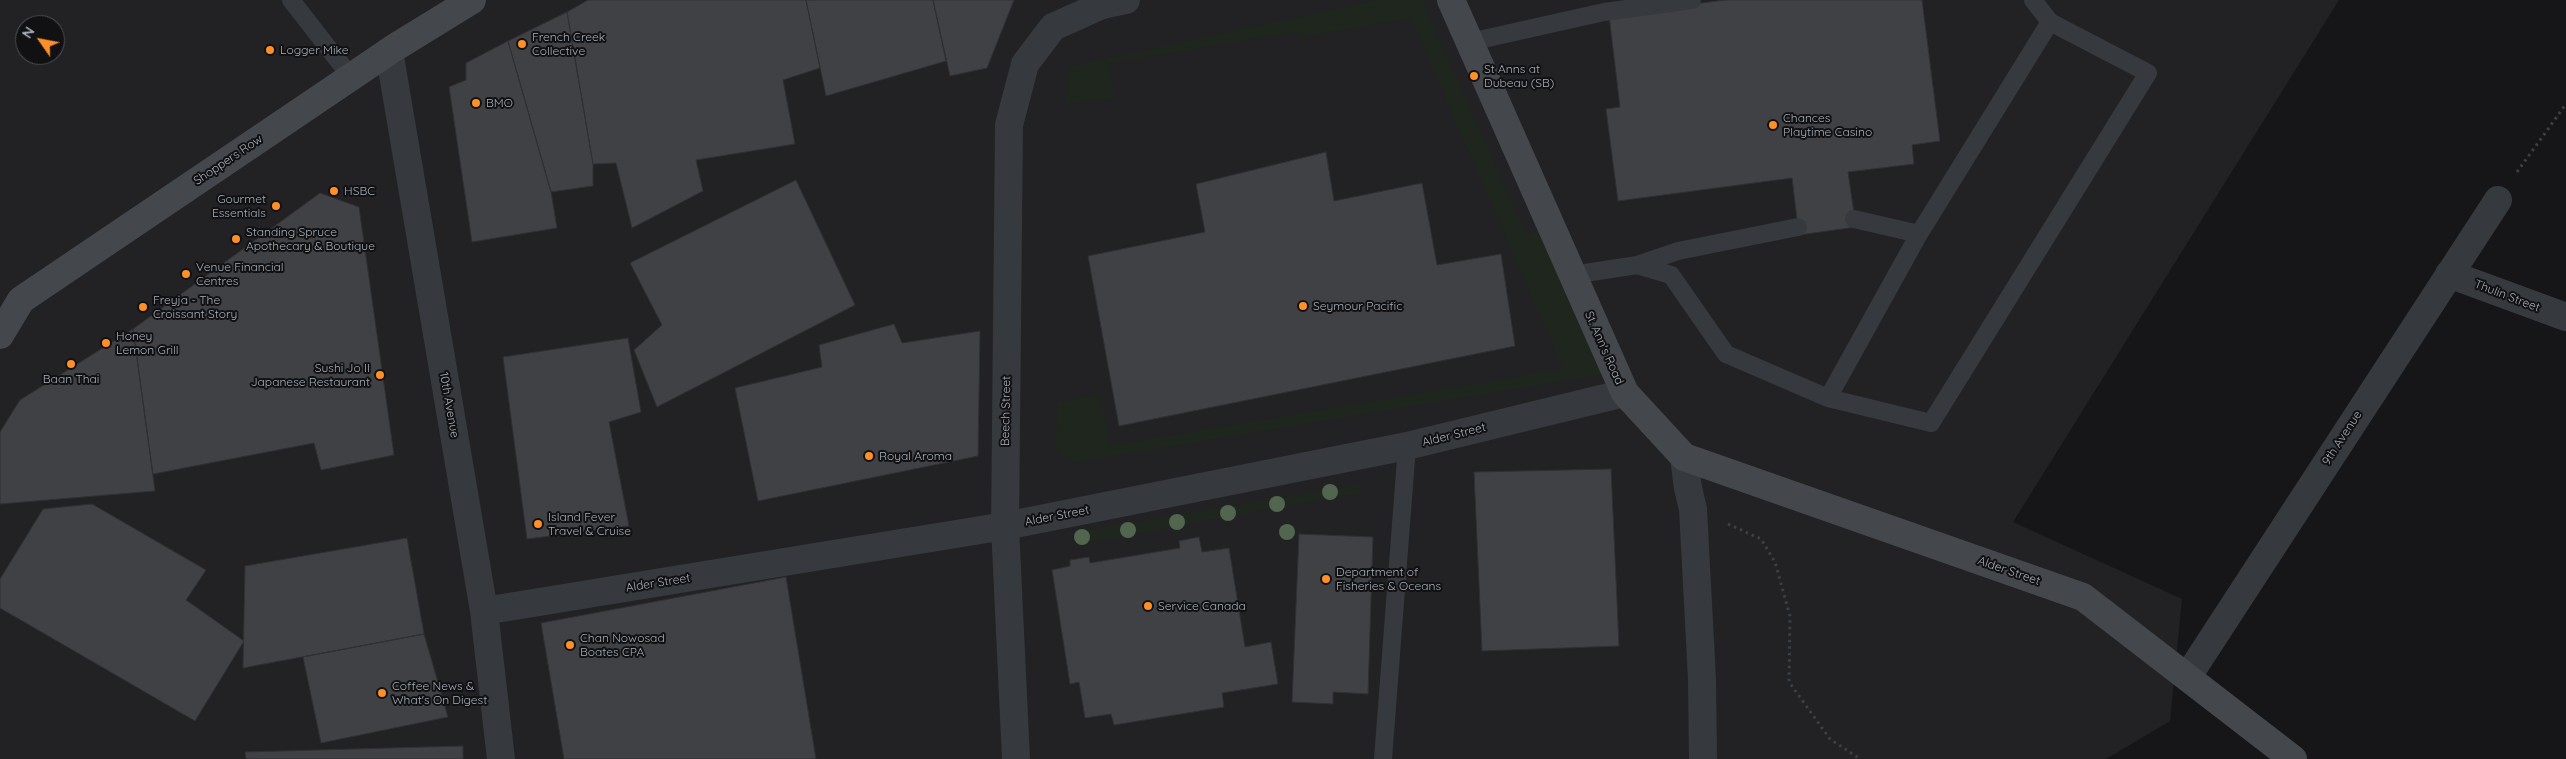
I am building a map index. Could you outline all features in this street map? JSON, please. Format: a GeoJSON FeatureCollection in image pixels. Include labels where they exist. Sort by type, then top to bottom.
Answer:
{"type":"FeatureCollection","features":[{"type":"Feature","properties":{"kind":"street","name":"Shoppers Row"},"geometry":{"type":"LineString","coordinates":[[0,336],[21,300],[390,51],[472,0]]}},
{"type":"Feature","properties":{"kind":"street","name":"Beech Street"},"geometry":{"type":"LineString","coordinates":[[1016,759],[1005,526],[1009,125],[1025,64],[1053,28],[1102,5],[1126,0]]}},
{"type":"Feature","properties":{"kind":"street","name":"St. Ann's Road"},"geometry":{"type":"LineString","coordinates":[[1451,0],[1625,393],[1684,457]]}},
{"type":"Feature","properties":{"kind":"street","name":"10th Avenue"},"geometry":{"type":"LineString","coordinates":[[390,51],[484,612],[501,759]]}},
{"type":"Feature","properties":{"kind":"street","name":"9th Avenue"},"geometry":{"type":"LineString","coordinates":[[2188,676],[2498,200]]}},
{"type":"Feature","properties":{"kind":"street","name":"Thulin Street"},"geometry":{"type":"LineString","coordinates":[[2449,274],[2566,318]]}},
{"type":"Feature","properties":{"kind":"street","name":"Alder Street"},"geometry":{"type":"LineString","coordinates":[[484,612],[1005,526],[1407,446],[1625,393]]}},
{"type":"Feature","properties":{"kind":"street","name":"Alder Street"},"geometry":{"type":"LineString","coordinates":[[1684,457],[2083,597],[2188,676],[2293,759]]}},
{"type":"Feature","properties":{"kind":"street"},"geometry":{"type":"LineString","coordinates":[[1684,457],[1693,509],[1702,679],[1703,759]]}},
{"type":"Feature","properties":{"kind":"lane"},"geometry":{"type":"LineString","coordinates":[[291,0],[351,77]]}},
{"type":"Feature","properties":{"kind":"lane"},"geometry":{"type":"LineString","coordinates":[[1470,42],[1604,12],[1692,0]]}},
{"type":"Feature","properties":{"kind":"lane"},"geometry":{"type":"LineString","coordinates":[[1637,264],[1671,275],[1726,354],[1828,398],[1931,423],[2148,73],[2050,22],[2033,0]]}},
{"type":"Feature","properties":{"kind":"lane"},"geometry":{"type":"LineString","coordinates":[[1828,398],[1919,234],[2050,22]]}},
{"type":"Feature","properties":{"kind":"lane"},"geometry":{"type":"LineString","coordinates":[[1854,219],[1919,234]]}},
{"type":"Feature","properties":{"kind":"lane"},"geometry":{"type":"LineString","coordinates":[[1572,274],[1637,264],[1678,251],[1798,227]]}},
{"type":"Feature","properties":{"kind":"lane"},"geometry":{"type":"LineString","coordinates":[[1383,759],[1407,446]]}},
{"type":"Feature","properties":{"kind":"path"},"geometry":{"type":"LineString","coordinates":[[2498,200],[2566,104]]}},
{"type":"Feature","properties":{"kind":"path"},"geometry":{"type":"LineString","coordinates":[[1693,509],[1761,539],[1775,562],[1790,616],[1790,682],[1830,740],[1860,759]]}},
{"type":"Feature","properties":{"kind":"shaded area"},"geometry":{"type":"Polygon","coordinates":[[[0,0],[2339,0],[2013,522],[2182,599],[2170,721],[2106,759],[0,759],[0,0]]]}},
{"type":"Feature","properties":{"kind":"shaded area"},"geometry":{"type":"Polygon","coordinates":[[[1378,0],[1422,0],[1526,235],[1539,229],[1604,374],[1072,463],[1056,449],[1057,402],[1100,395],[1109,446],[1563,369],[1411,18],[1300,37],[1299,31],[1109,63],[1114,97],[1066,104],[1068,67],[1378,0]]]}},
{"type":"Feature","properties":{"kind":"shaded area"},"geometry":{"type":"Polygon","coordinates":[[[1359,485],[1361,494],[1352,496],[1346,495],[1086,543],[1083,531],[1359,485]]]}},
{"type":"Feature","properties":{"kind":"building"},"geometry":{"type":"Polygon","coordinates":[[[588,0],[806,0],[820,68],[783,80],[795,144],[696,160],[703,191],[632,228],[616,163],[593,164],[567,12],[588,0]]]}},
{"type":"Feature","properties":{"kind":"building"},"geometry":{"type":"Polygon","coordinates":[[[806,0],[933,0],[946,61],[826,96],[806,0]]]}},
{"type":"Feature","properties":{"kind":"building"},"geometry":{"type":"Polygon","coordinates":[[[933,0],[1014,0],[987,68],[950,76],[933,0]]]}},
{"type":"Feature","properties":{"kind":"building","name":"Chances Playtime Casino"},"geometry":{"type":"Polygon","coordinates":[[[1725,0],[1922,0],[1940,141],[1912,145],[1914,164],[1848,172],[1856,227],[1799,235],[1792,178],[1618,201],[1606,109],[1620,107],[1609,15],[1725,0]]]}},
{"type":"Feature","properties":{"kind":"building"},"geometry":{"type":"Polygon","coordinates":[[[567,12],[593,164],[593,186],[551,192],[508,41],[567,12]]]}},
{"type":"Feature","properties":{"kind":"building"},"geometry":{"type":"Polygon","coordinates":[[[508,41],[551,192],[557,228],[472,242],[449,87],[466,80],[466,63],[508,41]]]}},
{"type":"Feature","properties":{"kind":"building","name":"Seymour Pacific"},"geometry":{"type":"Polygon","coordinates":[[[1326,152],[1334,201],[1422,183],[1437,265],[1501,254],[1515,346],[1119,426],[1088,256],[1205,232],[1196,184],[1326,152]]]}},
{"type":"Feature","properties":{"kind":"building"},"geometry":{"type":"Polygon","coordinates":[[[796,180],[855,305],[657,407],[634,350],[662,325],[630,263],[796,180]]]}},
{"type":"Feature","properties":{"kind":"building"},"geometry":{"type":"Polygon","coordinates":[[[320,193],[359,207],[394,455],[321,470],[314,443],[153,474],[133,329],[320,193]]]}},
{"type":"Feature","properties":{"kind":"building"},"geometry":{"type":"Polygon","coordinates":[[[894,324],[902,343],[980,331],[978,456],[758,501],[735,388],[822,367],[819,345],[894,324]]]}},
{"type":"Feature","properties":{"kind":"building"},"geometry":{"type":"Polygon","coordinates":[[[133,329],[155,491],[0,504],[0,432],[20,400],[133,329]]]}},
{"type":"Feature","properties":{"kind":"building"},"geometry":{"type":"Polygon","coordinates":[[[628,338],[641,412],[609,422],[629,526],[527,539],[503,357],[628,338]]]}},
{"type":"Feature","properties":{"kind":"building"},"geometry":{"type":"Polygon","coordinates":[[[1611,469],[1619,646],[1482,651],[1474,472],[1611,469]]]}},
{"type":"Feature","properties":{"kind":"building"},"geometry":{"type":"Polygon","coordinates":[[[92,504],[206,570],[186,600],[244,641],[195,721],[0,608],[0,579],[43,509],[92,504]]]}},
{"type":"Feature","properties":{"kind":"building"},"geometry":{"type":"Polygon","coordinates":[[[1299,534],[1373,537],[1368,694],[1333,692],[1333,704],[1292,702],[1299,534]]]}},
{"type":"Feature","properties":{"kind":"building","name":"Service Canada"},"geometry":{"type":"Polygon","coordinates":[[[1199,537],[1202,552],[1229,548],[1245,647],[1271,642],[1278,684],[1222,693],[1224,707],[1114,725],[1111,714],[1085,718],[1079,682],[1070,684],[1052,570],[1070,566],[1070,560],[1089,557],[1090,563],[1180,548],[1179,541],[1199,537]]]}},
{"type":"Feature","properties":{"kind":"building"},"geometry":{"type":"Polygon","coordinates":[[[407,538],[424,634],[243,668],[245,566],[407,538]]]}},
{"type":"Feature","properties":{"kind":"building"},"geometry":{"type":"Polygon","coordinates":[[[786,577],[816,759],[564,759],[541,623],[786,577]]]}},
{"type":"Feature","properties":{"kind":"building"},"geometry":{"type":"Polygon","coordinates":[[[424,634],[448,717],[321,743],[303,657],[424,634]]]}},
{"type":"Feature","properties":{"kind":"building"},"geometry":{"type":"Polygon","coordinates":[[[463,746],[463,759],[246,759],[245,752],[463,746]]]}},
{"type":"Feature","properties":{"kind":"place","name":"French Creek Collective"},"geometry":{"type":"Point","coordinates":[522,44]}},
{"type":"Feature","properties":{"kind":"place","name":"Logger Mike"},"geometry":{"type":"Point","coordinates":[270,50]}},
{"type":"Feature","properties":{"kind":"place","name":"St Anns at Dubeau (SB)"},"geometry":{"type":"Point","coordinates":[1474,76]}},
{"type":"Feature","properties":{"kind":"place","name":"BMO"},"geometry":{"type":"Point","coordinates":[476,103]}},
{"type":"Feature","properties":{"kind":"place","name":"Chances Playtime Casino"},"geometry":{"type":"Point","coordinates":[1773,125]}},
{"type":"Feature","properties":{"kind":"place","name":"HSBC"},"geometry":{"type":"Point","coordinates":[334,191]}},
{"type":"Feature","properties":{"kind":"place","name":"Gourmet Essentials"},"geometry":{"type":"Point","coordinates":[276,206]}},
{"type":"Feature","properties":{"kind":"place","name":"Standing Spruce Apothecary & Boutique"},"geometry":{"type":"Point","coordinates":[236,239]}},
{"type":"Feature","properties":{"kind":"place","name":"Venue Financial Centres"},"geometry":{"type":"Point","coordinates":[186,274]}},
{"type":"Feature","properties":{"kind":"place","name":"Seymour Pacific"},"geometry":{"type":"Point","coordinates":[1303,306]}},
{"type":"Feature","properties":{"kind":"place","name":"Freyja - The Croissant Story"},"geometry":{"type":"Point","coordinates":[143,307]}},
{"type":"Feature","properties":{"kind":"place","name":"Honey Lemon Grill"},"geometry":{"type":"Point","coordinates":[106,343]}},
{"type":"Feature","properties":{"kind":"place","name":"Baan Thai"},"geometry":{"type":"Point","coordinates":[71,364]}},
{"type":"Feature","properties":{"kind":"place","name":"Sushi Jo II Japanese Restaurant"},"geometry":{"type":"Point","coordinates":[380,375]}},
{"type":"Feature","properties":{"kind":"place","name":"Royal Aroma"},"geometry":{"type":"Point","coordinates":[869,456]}},
{"type":"Feature","properties":{"kind":"place","name":"Island Fever Travel & Cruise"},"geometry":{"type":"Point","coordinates":[538,524]}},
{"type":"Feature","properties":{"kind":"place","name":"Department of Fisheries & Oceans"},"geometry":{"type":"Point","coordinates":[1326,579]}},
{"type":"Feature","properties":{"kind":"place","name":"Service Canada"},"geometry":{"type":"Point","coordinates":[1148,606]}},
{"type":"Feature","properties":{"kind":"place","name":"Chan Nowosad Boates CPA"},"geometry":{"type":"Point","coordinates":[570,645]}},
{"type":"Feature","properties":{"kind":"place","name":"Coffee News & What's On Digest"},"geometry":{"type":"Point","coordinates":[382,693]}}]}
